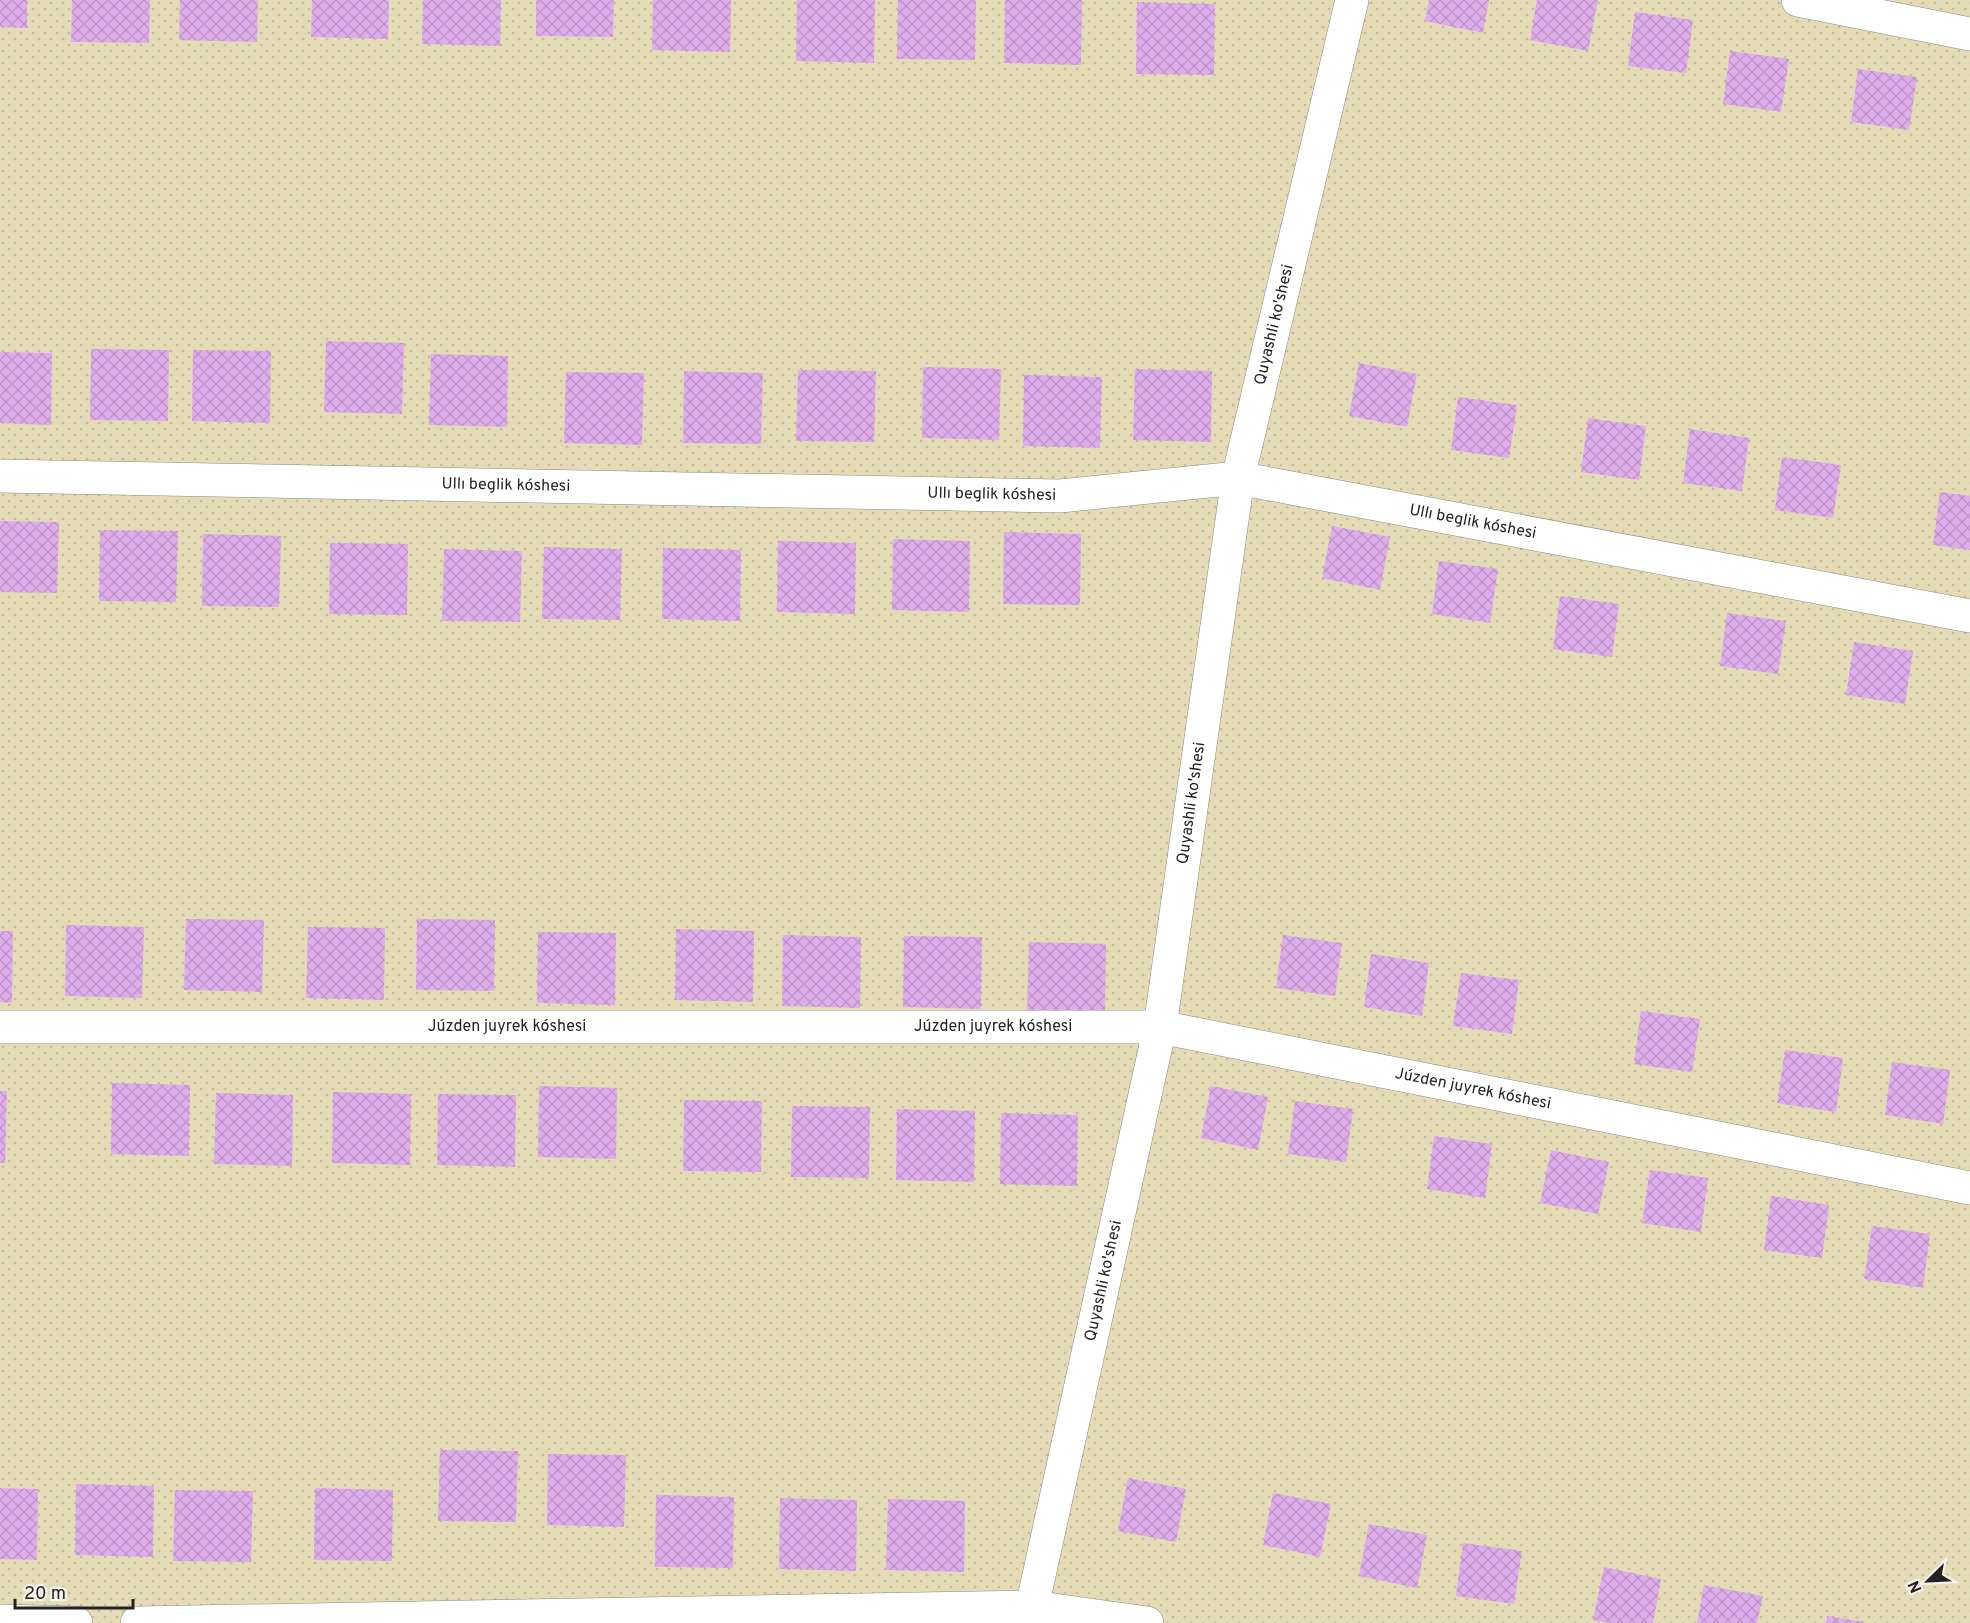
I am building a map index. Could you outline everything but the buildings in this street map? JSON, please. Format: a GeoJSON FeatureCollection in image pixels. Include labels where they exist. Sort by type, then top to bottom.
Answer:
{"type":"FeatureCollection","features":[{"type":"Feature","properties":{"kind":"street","name":"Quyashli ko'shesi"},"geometry":{"type":"LineString","coordinates":[[1032,1607],[1160,1027],[1238,478],[1352,0]]}},
{"type":"Feature","properties":{"kind":"street"},"geometry":{"type":"LineString","coordinates":[[1798,0],[1970,34]]}},
{"type":"Feature","properties":{"kind":"street","name":"Ullı beglik kóshesi"},"geometry":{"type":"LineString","coordinates":[[0,476],[1060,496],[1238,478],[1970,616]]}},
{"type":"Feature","properties":{"kind":"street","name":"Júzden juyrek kóshesi"},"geometry":{"type":"LineString","coordinates":[[0,1027],[1160,1027],[1970,1188]]}},
{"type":"Feature","properties":{"kind":"street"},"geometry":{"type":"LineString","coordinates":[[137,1623],[1032,1607],[1147,1623]]}},
{"type":"Feature","properties":{"kind":"street"},"geometry":{"type":"LineString","coordinates":[[0,1621],[76,1623]]}},
{"type":"Feature","properties":{"kind":"sand"},"geometry":{"type":"Polygon","coordinates":[[[0,0],[1970,0],[1970,1623],[0,1623],[0,0]]]}}]}
